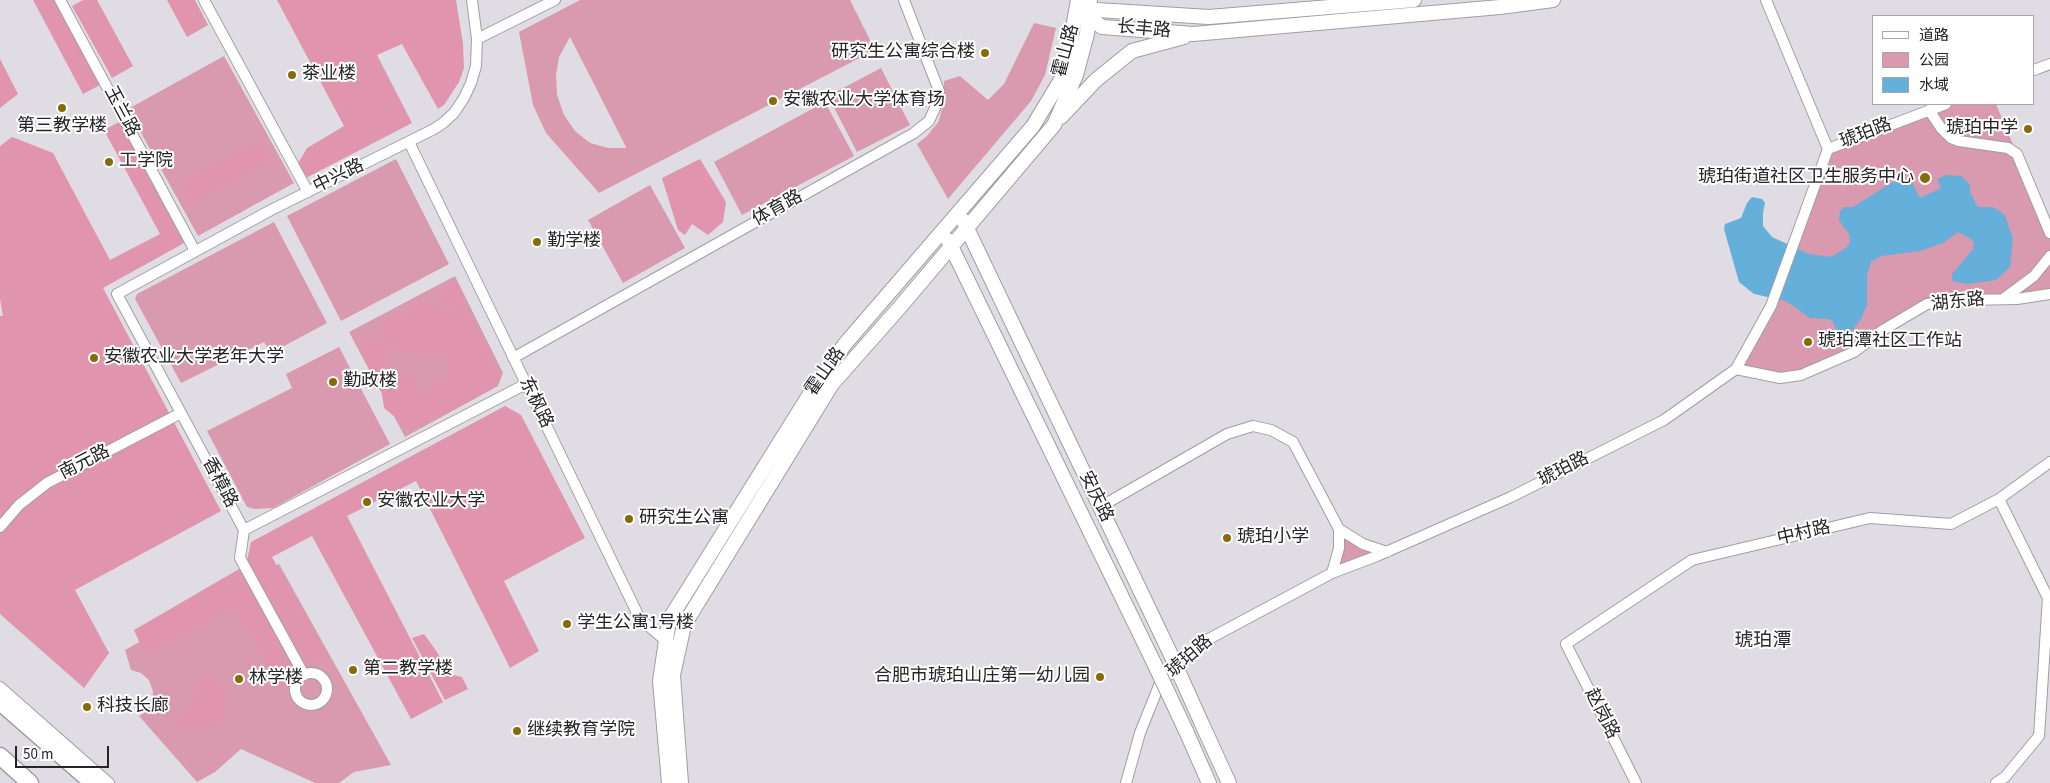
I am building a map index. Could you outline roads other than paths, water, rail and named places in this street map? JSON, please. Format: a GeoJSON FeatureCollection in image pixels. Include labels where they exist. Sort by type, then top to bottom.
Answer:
{"type":"FeatureCollection","features":[{"type":"Feature","properties":{"kind":"highway"},"geometry":{"type":"LineString","coordinates":[[0,702],[93,783]]}},
{"type":"Feature","properties":{"kind":"highway"},"geometry":{"type":"LineString","coordinates":[[0,756],[30,783]]}},
{"type":"Feature","properties":{"kind":"main road","name":"长丰路"},"geometry":{"type":"LineString","coordinates":[[1085,7],[1209,17],[1414,0]]}},
{"type":"Feature","properties":{"kind":"main road","name":"长丰路"},"geometry":{"type":"LineString","coordinates":[[1085,7],[1102,27],[1193,34],[1500,7],[1553,0]]}},
{"type":"Feature","properties":{"kind":"main road","name":"霍山路"},"geometry":{"type":"LineString","coordinates":[[680,783],[673,675],[684,625],[832,384],[1054,125],[1076,75],[1087,34],[1085,7]]}},
{"type":"Feature","properties":{"kind":"main road","name":"霍山路"},"geometry":{"type":"LineString","coordinates":[[668,783],[660,681],[669,620],[813,389],[845,344],[1033,126],[1065,73],[1085,7]]}},
{"type":"Feature","properties":{"kind":"main road"},"geometry":{"type":"LineString","coordinates":[[1054,125],[1096,80],[1132,51],[1193,34]]}},
{"type":"Feature","properties":{"kind":"main road","name":"安庆路"},"geometry":{"type":"LineString","coordinates":[[959,212],[1171,655],[1229,783]]}},
{"type":"Feature","properties":{"kind":"main road","name":"安庆路"},"geometry":{"type":"LineString","coordinates":[[944,230],[1154,663],[1209,783]]}},
{"type":"Feature","properties":{"kind":"street","name":"玉兰路"},"geometry":{"type":"LineString","coordinates":[[60,0],[195,251]]}},
{"type":"Feature","properties":{"kind":"street"},"geometry":{"type":"LineString","coordinates":[[204,0],[308,192]]}},
{"type":"Feature","properties":{"kind":"street","name":"中兴路"},"geometry":{"type":"LineString","coordinates":[[117,294],[308,192],[434,129],[454,113],[471,83],[476,66],[477,39],[472,0]]}},
{"type":"Feature","properties":{"kind":"street"},"geometry":{"type":"LineString","coordinates":[[477,39],[555,0]]}},
{"type":"Feature","properties":{"kind":"street","name":"体育路"},"geometry":{"type":"LineString","coordinates":[[513,358],[914,133],[929,121],[936,108],[939,91],[904,0]]}},
{"type":"Feature","properties":{"kind":"street"},"geometry":{"type":"LineString","coordinates":[[1766,0],[1828,149]]}},
{"type":"Feature","properties":{"kind":"street"},"geometry":{"type":"LineString","coordinates":[[2035,70],[2050,64]]}},
{"type":"Feature","properties":{"kind":"street","name":"琥珀路"},"geometry":{"type":"LineString","coordinates":[[1126,783],[1140,733],[1160,683],[1205,641],[1332,573],[1387,552],[1511,497],[1664,420],[1736,369],[1770,306],[1828,149],[1943,105]]}},
{"type":"Feature","properties":{"kind":"street"},"geometry":{"type":"LineString","coordinates":[[1929,110],[1941,128],[1951,138],[1959,141],[2008,148],[2017,154],[2050,233]]}},
{"type":"Feature","properties":{"kind":"street","name":"东枫路"},"geometry":{"type":"LineString","coordinates":[[409,142],[640,619],[678,651]]}},
{"type":"Feature","properties":{"kind":"street"},"geometry":{"type":"LineString","coordinates":[[2003,300],[2034,276],[2050,256]]}},
{"type":"Feature","properties":{"kind":"street","name":"香樟路"},"geometry":{"type":"LineString","coordinates":[[117,294],[244,530]]}},
{"type":"Feature","properties":{"kind":"street","name":"湖东路"},"geometry":{"type":"LineString","coordinates":[[1736,369],[1780,378],[1801,375],[1854,352],[1883,330],[1927,304],[1968,300],[2003,300],[2050,294]]}},
{"type":"Feature","properties":{"kind":"street"},"geometry":{"type":"LineString","coordinates":[[304,675],[240,558],[244,530],[526,384]]}},
{"type":"Feature","properties":{"kind":"street","name":"南元路"},"geometry":{"type":"LineString","coordinates":[[0,527],[19,505],[47,483],[181,414]]}},
{"type":"Feature","properties":{"kind":"street"},"geometry":{"type":"LineString","coordinates":[[1100,508],[1226,434],[1253,426],[1271,430],[1293,442],[1339,529],[1339,548],[1332,573]]}},
{"type":"Feature","properties":{"kind":"street","name":"中村路"},"geometry":{"type":"LineString","coordinates":[[1566,644],[1692,560],[1870,518],[1951,524],[1999,499],[2050,462]]}},
{"type":"Feature","properties":{"kind":"street"},"geometry":{"type":"LineString","coordinates":[[1996,783],[2005,778],[2039,736],[2049,597],[1999,499]]}},
{"type":"Feature","properties":{"kind":"street"},"geometry":{"type":"LineString","coordinates":[[1339,529],[1363,544],[1387,552]]}},
{"type":"Feature","properties":{"kind":"street","name":"赵岗路"},"geometry":{"type":"LineString","coordinates":[[1566,644],[1636,783]]}},
{"type":"Feature","properties":{"kind":"street"},"geometry":{"type":"LineString","coordinates":[[0,687],[109,783]]}},
{"type":"Feature","properties":{"kind":"water"},"geometry":{"type":"Polygon","coordinates":[[[1946,175],[1962,176],[1970,185],[1970,192],[1978,207],[1993,207],[2005,215],[2013,239],[2010,267],[1996,280],[1968,284],[1952,281],[1952,274],[1973,249],[1974,243],[1971,239],[1958,232],[1943,243],[1920,251],[1881,256],[1871,262],[1867,275],[1867,305],[1861,319],[1847,337],[1837,334],[1834,323],[1829,319],[1810,318],[1786,301],[1754,294],[1739,282],[1724,229],[1725,224],[1741,218],[1747,203],[1752,197],[1762,199],[1765,203],[1763,226],[1772,237],[1809,254],[1831,257],[1846,248],[1850,243],[1849,234],[1839,220],[1840,211],[1844,207],[1853,207],[1891,183],[1910,179],[1920,198],[1941,188],[1937,179],[1946,175]]]}},
{"type":"Feature","properties":{"kind":"place","name":"研究生公寓综合楼"},"geometry":{"type":"Point","coordinates":[985,53]}},
{"type":"Feature","properties":{"kind":"place","name":"茶业楼"},"geometry":{"type":"Point","coordinates":[292,75]}},
{"type":"Feature","properties":{"kind":"place","name":"安徽农业大学体育场"},"geometry":{"type":"Point","coordinates":[773,101]}},
{"type":"Feature","properties":{"kind":"place","name":"第三教学楼"},"geometry":{"type":"Point","coordinates":[62,108]}},
{"type":"Feature","properties":{"kind":"place","name":"琥珀中学"},"geometry":{"type":"Point","coordinates":[2028,129]}},
{"type":"Feature","properties":{"kind":"place","name":"工学院"},"geometry":{"type":"Point","coordinates":[109,162]}},
{"type":"Feature","properties":{"kind":"place","name":"琥珀街道社区卫生服务中心"},"geometry":{"type":"Point","coordinates":[1925,178]}},
{"type":"Feature","properties":{"kind":"place","name":"勤学楼"},"geometry":{"type":"Point","coordinates":[537,242]}},
{"type":"Feature","properties":{"kind":"place","name":"琥珀潭社区工作站"},"geometry":{"type":"Point","coordinates":[1808,342]}},
{"type":"Feature","properties":{"kind":"place","name":"安徽农业大学老年大学"},"geometry":{"type":"Point","coordinates":[94,358]}},
{"type":"Feature","properties":{"kind":"place","name":"勤政楼"},"geometry":{"type":"Point","coordinates":[333,382]}},
{"type":"Feature","properties":{"kind":"place","name":"安徽农业大学"},"geometry":{"type":"Point","coordinates":[367,502]}},
{"type":"Feature","properties":{"kind":"place","name":"研究生公寓"},"geometry":{"type":"Point","coordinates":[629,519]}},
{"type":"Feature","properties":{"kind":"place","name":"琥珀小学"},"geometry":{"type":"Point","coordinates":[1227,538]}},
{"type":"Feature","properties":{"kind":"place","name":"学生公寓1号楼"},"geometry":{"type":"Point","coordinates":[567,624]}},
{"type":"Feature","properties":{"kind":"place","name":"第二教学楼"},"geometry":{"type":"Point","coordinates":[353,670]}},
{"type":"Feature","properties":{"kind":"place","name":"合肥市琥珀山庄第一幼儿园"},"geometry":{"type":"Point","coordinates":[1100,677]}},
{"type":"Feature","properties":{"kind":"place","name":"林学楼"},"geometry":{"type":"Point","coordinates":[239,679]}},
{"type":"Feature","properties":{"kind":"place","name":"科技长廊"},"geometry":{"type":"Point","coordinates":[87,707]}},
{"type":"Feature","properties":{"kind":"place","name":"继续教育学院"},"geometry":{"type":"Point","coordinates":[517,731]}},
{"type":"Feature","properties":{"kind":"district","name":"琥珀潭"},"geometry":{"type":"Point","coordinates":[1763,642]}}]}
